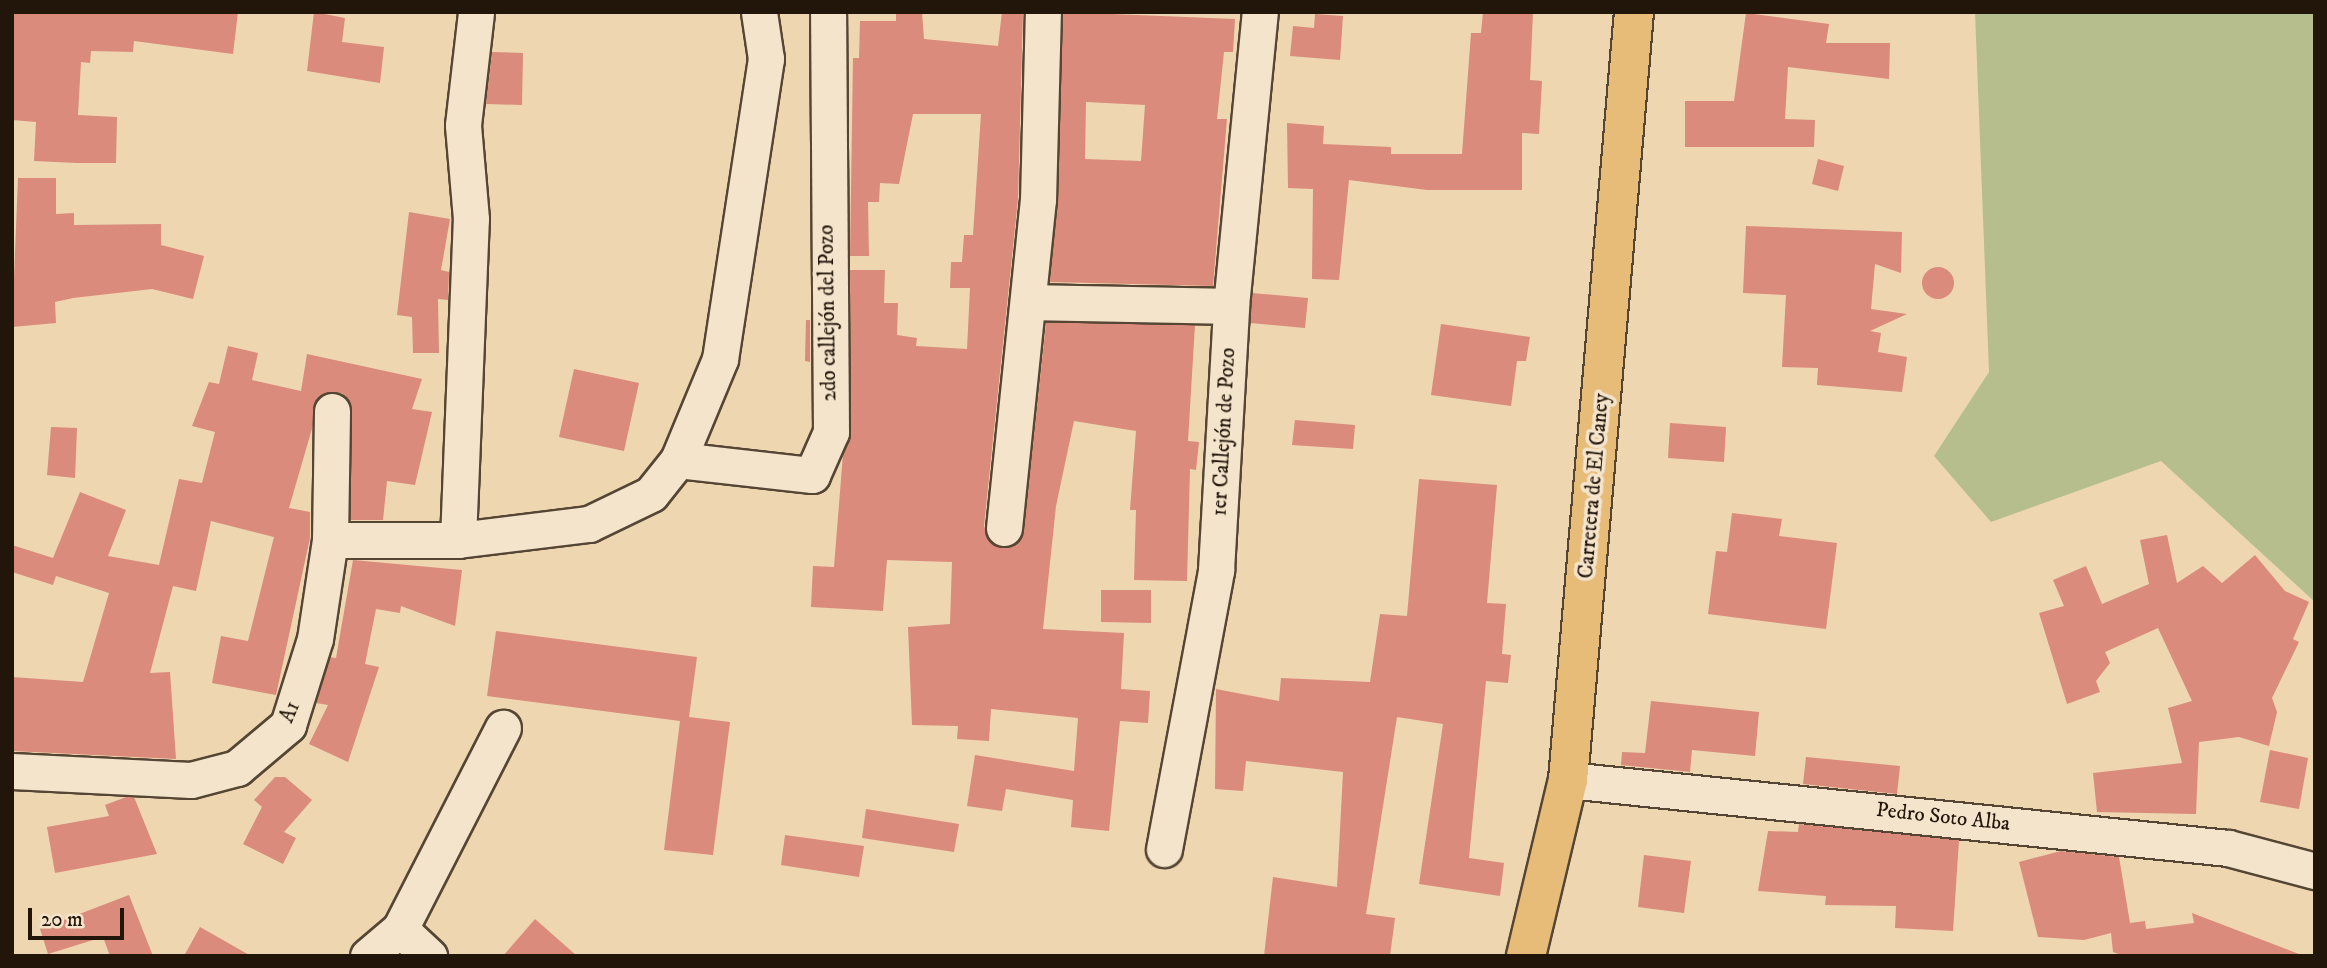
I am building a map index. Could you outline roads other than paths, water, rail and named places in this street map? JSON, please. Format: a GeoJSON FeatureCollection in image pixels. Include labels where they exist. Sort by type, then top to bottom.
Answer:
{"type":"FeatureCollection","features":[{"type":"Feature","properties":{"kind":"main road","name":"Carretera de El Caney"},"geometry":{"type":"LineString","coordinates":[[1526,956],[1568,780],[1634,12]]}},
{"type":"Feature","properties":{"kind":"street"},"geometry":{"type":"LineString","coordinates":[[458,540],[471,219],[463,125],[475,12]]}},
{"type":"Feature","properties":{"kind":"street"},"geometry":{"type":"LineString","coordinates":[[330,540],[458,540],[589,524],[651,494],[678,460],[720,359],[766,60],[760,12]]}},
{"type":"Feature","properties":{"kind":"street","name":"2do callejón del Pozo"},"geometry":{"type":"LineString","coordinates":[[678,460],[813,475],[831,432],[828,12]]}},
{"type":"Feature","properties":{"kind":"street"},"geometry":{"type":"LineString","coordinates":[[1004,528],[1030,302],[1043,12]]}},
{"type":"Feature","properties":{"kind":"street","name":"1er Callejón de Pozo"},"geometry":{"type":"LineString","coordinates":[[1164,849],[1216,570],[1231,306],[1260,12]]}},
{"type":"Feature","properties":{"kind":"street"},"geometry":{"type":"LineString","coordinates":[[1030,302],[1231,306]]}},
{"type":"Feature","properties":{"kind":"street","name":"A1"},"geometry":{"type":"LineString","coordinates":[[12,771],[191,780],[237,768],[288,725],[315,639],[330,540],[332,411]]}},
{"type":"Feature","properties":{"kind":"street"},"geometry":{"type":"LineString","coordinates":[[369,956],[400,929],[503,728]]}},
{"type":"Feature","properties":{"kind":"street","name":"Pedro Soto Alba"},"geometry":{"type":"LineString","coordinates":[[1568,780],[2228,848],[2315,871]]}},
{"type":"Feature","properties":{"kind":"street"},"geometry":{"type":"LineString","coordinates":[[400,929],[429,956]]}}]}
